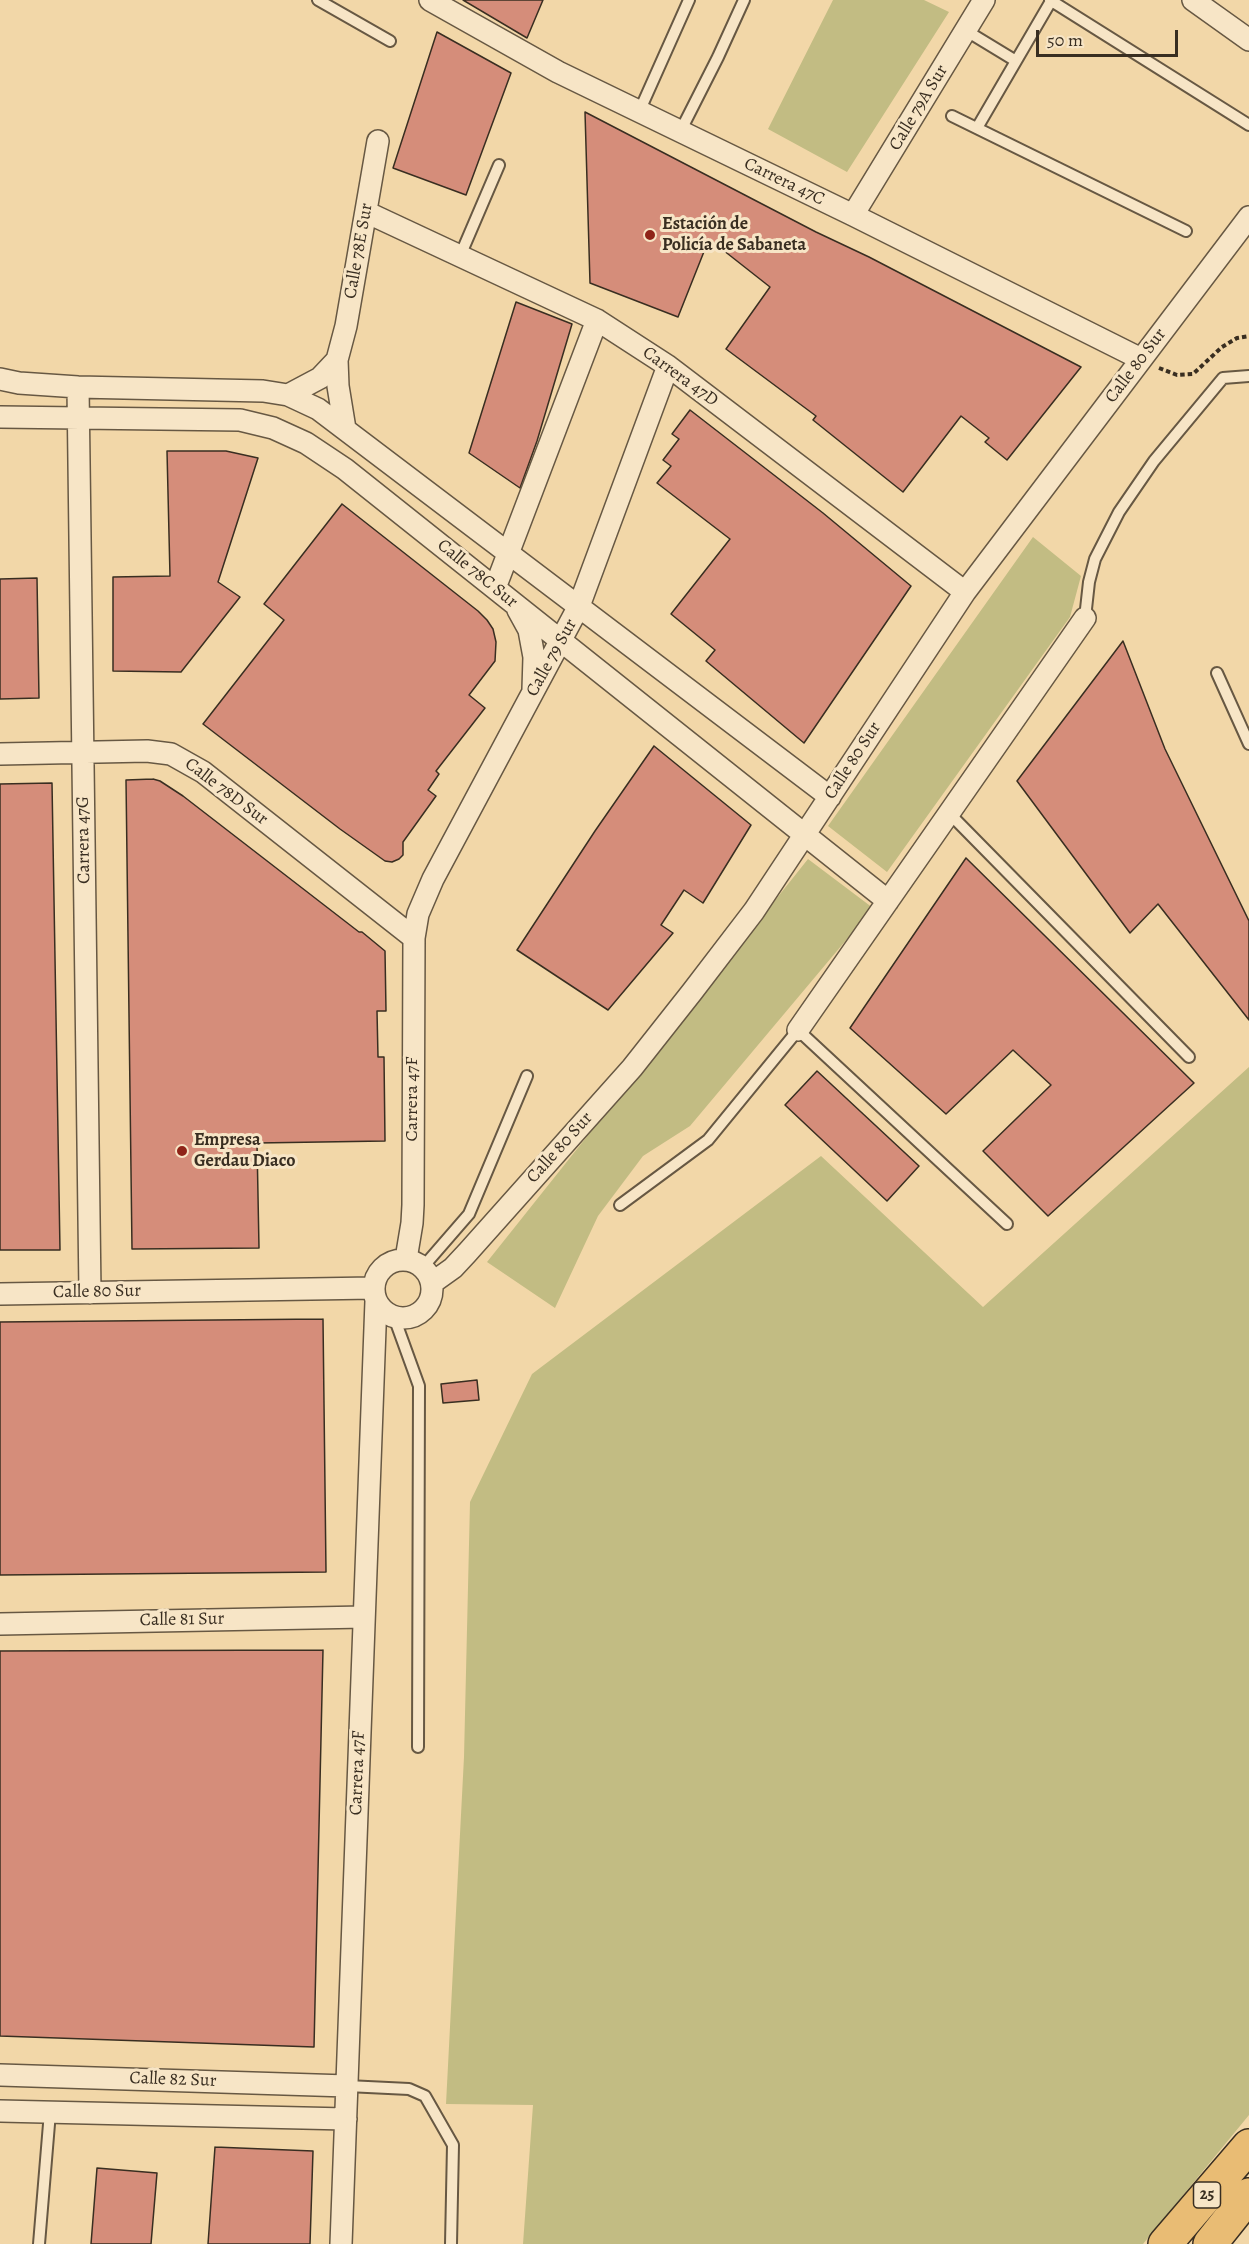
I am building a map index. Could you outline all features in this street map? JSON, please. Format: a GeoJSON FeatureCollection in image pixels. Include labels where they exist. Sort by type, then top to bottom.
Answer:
{"type":"FeatureCollection","features":[{"type":"Feature","properties":{"kind":"highway","name":"25"},"geometry":{"type":"LineString","coordinates":[[1165,2244],[1249,2146]]}},
{"type":"Feature","properties":{"kind":"highway","name":"25"},"geometry":{"type":"LineString","coordinates":[[1210,2244],[1249,2195]]}},
{"type":"Feature","properties":{"kind":"street","name":"Carrera 47C"},"geometry":{"type":"LineString","coordinates":[[430,0],[558,72],[854,215],[1141,359]]}},
{"type":"Feature","properties":{"kind":"street","name":"Calle 79A Sur"},"geometry":{"type":"LineString","coordinates":[[854,215],[984,0]]}},
{"type":"Feature","properties":{"kind":"street"},"geometry":{"type":"LineString","coordinates":[[1193,0],[1249,40]]}},
{"type":"Feature","properties":{"kind":"street","name":"Calle 78E Sur"},"geometry":{"type":"LineString","coordinates":[[345,429],[338,386],[337,360],[346,326],[378,141]]}},
{"type":"Feature","properties":{"kind":"street","name":"Carrera 47D"},"geometry":{"type":"LineString","coordinates":[[366,212],[597,320],[668,366],[965,592]]}},
{"type":"Feature","properties":{"kind":"street","name":"Calle 80 Sur"},"geometry":{"type":"LineString","coordinates":[[420,1270],[453,1268],[632,1068],[754,910],[965,592],[1249,217]]}},
{"type":"Feature","properties":{"kind":"street"},"geometry":{"type":"LineString","coordinates":[[495,588],[597,320]]}},
{"type":"Feature","properties":{"kind":"street"},"geometry":{"type":"LineString","coordinates":[[288,395],[320,378],[337,360]]}},
{"type":"Feature","properties":{"kind":"street","name":"Calle 79 Sur"},"geometry":{"type":"LineString","coordinates":[[414,938],[418,914],[433,879],[579,606],[668,366]]}},
{"type":"Feature","properties":{"kind":"street","name":"Calle 78C Sur"},"geometry":{"type":"LineString","coordinates":[[0,379],[19,383],[78,387],[262,391],[288,395],[318,409],[830,796]]}},
{"type":"Feature","properties":{"kind":"street","name":"Carrera 47G"},"geometry":{"type":"LineString","coordinates":[[78,387],[90,1293]]}},
{"type":"Feature","properties":{"kind":"street","name":"Calle 78C Sur"},"geometry":{"type":"LineString","coordinates":[[0,417],[240,420],[273,428],[306,443],[345,469],[888,901]]}},
{"type":"Feature","properties":{"kind":"street"},"geometry":{"type":"LineString","coordinates":[[515,604],[529,630],[534,657],[532,693]]}},
{"type":"Feature","properties":{"kind":"street"},"geometry":{"type":"LineString","coordinates":[[798,1030],[1085,618]]}},
{"type":"Feature","properties":{"kind":"street","name":"Calle 78D Sur"},"geometry":{"type":"LineString","coordinates":[[0,754],[147,751],[171,754],[187,761],[414,938]]}},
{"type":"Feature","properties":{"kind":"street","name":"Carrera 47F"},"geometry":{"type":"LineString","coordinates":[[414,938],[412,1223],[420,1270]]}},
{"type":"Feature","properties":{"kind":"street"},"geometry":{"type":"LineString","coordinates":[[387,1264],[420,1270],[429,1302],[424,1310],[407,1319],[394,1317],[381,1309],[375,1294],[375,1278],[380,1270],[387,1264]]}},
{"type":"Feature","properties":{"kind":"street","name":"Calle 80 Sur"},"geometry":{"type":"LineString","coordinates":[[0,1294],[375,1294]]}},
{"type":"Feature","properties":{"kind":"street","name":"Carrera 47F"},"geometry":{"type":"LineString","coordinates":[[341,2244],[375,1294]]}},
{"type":"Feature","properties":{"kind":"street","name":"Calle 81 Sur"},"geometry":{"type":"LineString","coordinates":[[0,1624],[364,1617]]}},
{"type":"Feature","properties":{"kind":"street","name":"Calle 82 Sur"},"geometry":{"type":"LineString","coordinates":[[0,2075],[347,2086]]}},
{"type":"Feature","properties":{"kind":"street","name":"Calle 82 Sur"},"geometry":{"type":"LineString","coordinates":[[0,2111],[345,2119]]}},
{"type":"Feature","properties":{"kind":"lane"},"geometry":{"type":"LineString","coordinates":[[318,0],[390,41]]}},
{"type":"Feature","properties":{"kind":"lane"},"geometry":{"type":"LineString","coordinates":[[639,112],[689,0]]}},
{"type":"Feature","properties":{"kind":"lane"},"geometry":{"type":"LineString","coordinates":[[680,132],[744,0]]}},
{"type":"Feature","properties":{"kind":"lane"},"geometry":{"type":"LineString","coordinates":[[977,128],[1051,0],[1249,124]]}},
{"type":"Feature","properties":{"kind":"lane"},"geometry":{"type":"LineString","coordinates":[[966,30],[1016,61]]}},
{"type":"Feature","properties":{"kind":"lane"},"geometry":{"type":"LineString","coordinates":[[952,116],[1186,231]]}},
{"type":"Feature","properties":{"kind":"lane"},"geometry":{"type":"LineString","coordinates":[[460,256],[499,165]]}},
{"type":"Feature","properties":{"kind":"lane"},"geometry":{"type":"LineString","coordinates":[[1085,618],[1089,582],[1095,559],[1119,512],[1154,461],[1223,378],[1249,376]]}},
{"type":"Feature","properties":{"kind":"lane"},"geometry":{"type":"LineString","coordinates":[[1217,673],[1249,744]]}},
{"type":"Feature","properties":{"kind":"lane"},"geometry":{"type":"LineString","coordinates":[[949,813],[1189,1057]]}},
{"type":"Feature","properties":{"kind":"lane"},"geometry":{"type":"LineString","coordinates":[[620,1205],[708,1140],[798,1030],[1007,1224]]}},
{"type":"Feature","properties":{"kind":"lane"},"geometry":{"type":"LineString","coordinates":[[420,1270],[469,1214],[527,1076]]}},
{"type":"Feature","properties":{"kind":"lane"},"geometry":{"type":"LineString","coordinates":[[394,1317],[419,1386],[418,1747]]}},
{"type":"Feature","properties":{"kind":"lane"},"geometry":{"type":"LineString","coordinates":[[347,2086],[409,2089],[425,2096],[453,2145],[451,2244]]}},
{"type":"Feature","properties":{"kind":"lane"},"geometry":{"type":"LineString","coordinates":[[39,2244],[50,2112]]}},
{"type":"Feature","properties":{"kind":"path"},"geometry":{"type":"LineString","coordinates":[[1141,359],[1177,375],[1193,374],[1222,347],[1237,338],[1249,336]]}},
{"type":"Feature","properties":{"kind":"shaded area"},"geometry":{"type":"Polygon","coordinates":[[[833,0],[924,0],[949,12],[847,172],[768,129],[833,0]]]}},
{"type":"Feature","properties":{"kind":"shaded area"},"geometry":{"type":"Polygon","coordinates":[[[1033,537],[1081,576],[1070,617],[887,872],[828,826],[1033,537]]]}},
{"type":"Feature","properties":{"kind":"shaded area"},"geometry":{"type":"Polygon","coordinates":[[[808,859],[873,908],[690,1126],[643,1156],[598,1216],[555,1308],[487,1262],[808,859]]]}},
{"type":"Feature","properties":{"kind":"shaded area"},"geometry":{"type":"Polygon","coordinates":[[[1249,1067],[1249,2115],[1143,2244],[523,2244],[533,2105],[446,2104],[464,1757],[470,1502],[532,1374],[821,1156],[983,1307],[1249,1067]]]}},
{"type":"Feature","properties":{"kind":"building"},"geometry":{"type":"Polygon","coordinates":[[[463,0],[543,0],[527,38],[463,0]]]}},
{"type":"Feature","properties":{"kind":"building"},"geometry":{"type":"Polygon","coordinates":[[[437,32],[511,73],[466,195],[393,168],[437,32]]]}},
{"type":"Feature","properties":{"kind":"building"},"geometry":{"type":"Polygon","coordinates":[[[585,112],[1081,367],[1007,460],[985,442],[989,438],[961,416],[903,492],[813,420],[816,416],[726,349],[770,287],[709,239],[678,317],[590,283],[585,112]]]}},
{"type":"Feature","properties":{"kind":"building"},"geometry":{"type":"Polygon","coordinates":[[[516,302],[572,324],[537,441],[520,488],[469,453],[516,302]]]}},
{"type":"Feature","properties":{"kind":"building"},"geometry":{"type":"Polygon","coordinates":[[[690,410],[823,513],[911,586],[804,743],[706,661],[715,650],[671,614],[730,539],[657,483],[671,466],[663,460],[679,439],[672,434],[690,410]]]}},
{"type":"Feature","properties":{"kind":"building"},"geometry":{"type":"Polygon","coordinates":[[[167,451],[226,451],[258,458],[218,582],[240,597],[181,672],[113,671],[113,577],[170,576],[167,451]]]}},
{"type":"Feature","properties":{"kind":"building"},"geometry":{"type":"Polygon","coordinates":[[[342,504],[478,611],[493,629],[496,642],[495,661],[469,695],[485,708],[436,771],[439,774],[428,790],[436,796],[403,842],[403,855],[392,862],[385,861],[340,829],[203,724],[284,620],[264,604],[342,504]]]}},
{"type":"Feature","properties":{"kind":"building"},"geometry":{"type":"Polygon","coordinates":[[[37,578],[39,698],[0,699],[0,579],[37,578]]]}},
{"type":"Feature","properties":{"kind":"building"},"geometry":{"type":"Polygon","coordinates":[[[1123,641],[1165,749],[1249,921],[1249,1020],[1158,904],[1130,933],[1017,781],[1123,641]]]}},
{"type":"Feature","properties":{"kind":"building"},"geometry":{"type":"Polygon","coordinates":[[[654,746],[751,825],[703,903],[684,890],[661,925],[673,933],[608,1010],[517,950],[654,746]]]}},
{"type":"Feature","properties":{"kind":"building"},"geometry":{"type":"Polygon","coordinates":[[[153,779],[183,796],[385,951],[386,1011],[377,1011],[378,1057],[384,1057],[385,1141],[257,1143],[259,1248],[132,1249],[126,780],[153,779]]]}},
{"type":"Feature","properties":{"kind":"building"},"geometry":{"type":"Polygon","coordinates":[[[52,783],[60,1250],[0,1250],[0,784],[52,783]]]}},
{"type":"Feature","properties":{"kind":"building"},"geometry":{"type":"Polygon","coordinates":[[[966,858],[1194,1083],[1048,1216],[983,1151],[1051,1085],[1013,1050],[946,1114],[850,1028],[966,858]]]}},
{"type":"Feature","properties":{"kind":"building"},"geometry":{"type":"Polygon","coordinates":[[[817,1071],[919,1166],[887,1201],[785,1105],[817,1071]]]}},
{"type":"Feature","properties":{"kind":"building"},"geometry":{"type":"Polygon","coordinates":[[[323,1319],[326,1572],[0,1575],[0,1322],[323,1319]]]}},
{"type":"Feature","properties":{"kind":"building"},"geometry":{"type":"Polygon","coordinates":[[[477,1380],[479,1400],[443,1403],[441,1384],[477,1380]]]}},
{"type":"Feature","properties":{"kind":"building"},"geometry":{"type":"Polygon","coordinates":[[[323,1650],[314,2047],[0,2036],[0,1651],[323,1650]]]}},
{"type":"Feature","properties":{"kind":"building"},"geometry":{"type":"Polygon","coordinates":[[[215,2147],[313,2151],[310,2244],[208,2244],[215,2147]]]}},
{"type":"Feature","properties":{"kind":"building"},"geometry":{"type":"Polygon","coordinates":[[[97,2168],[157,2173],[151,2244],[91,2244],[97,2168]]]}},
{"type":"Feature","properties":{"kind":"place","name":"Estación de Policía de Sabaneta"},"geometry":{"type":"Point","coordinates":[650,235]}},
{"type":"Feature","properties":{"kind":"place","name":"Empresa Gerdau Diaco"},"geometry":{"type":"Point","coordinates":[182,1151]}}]}
